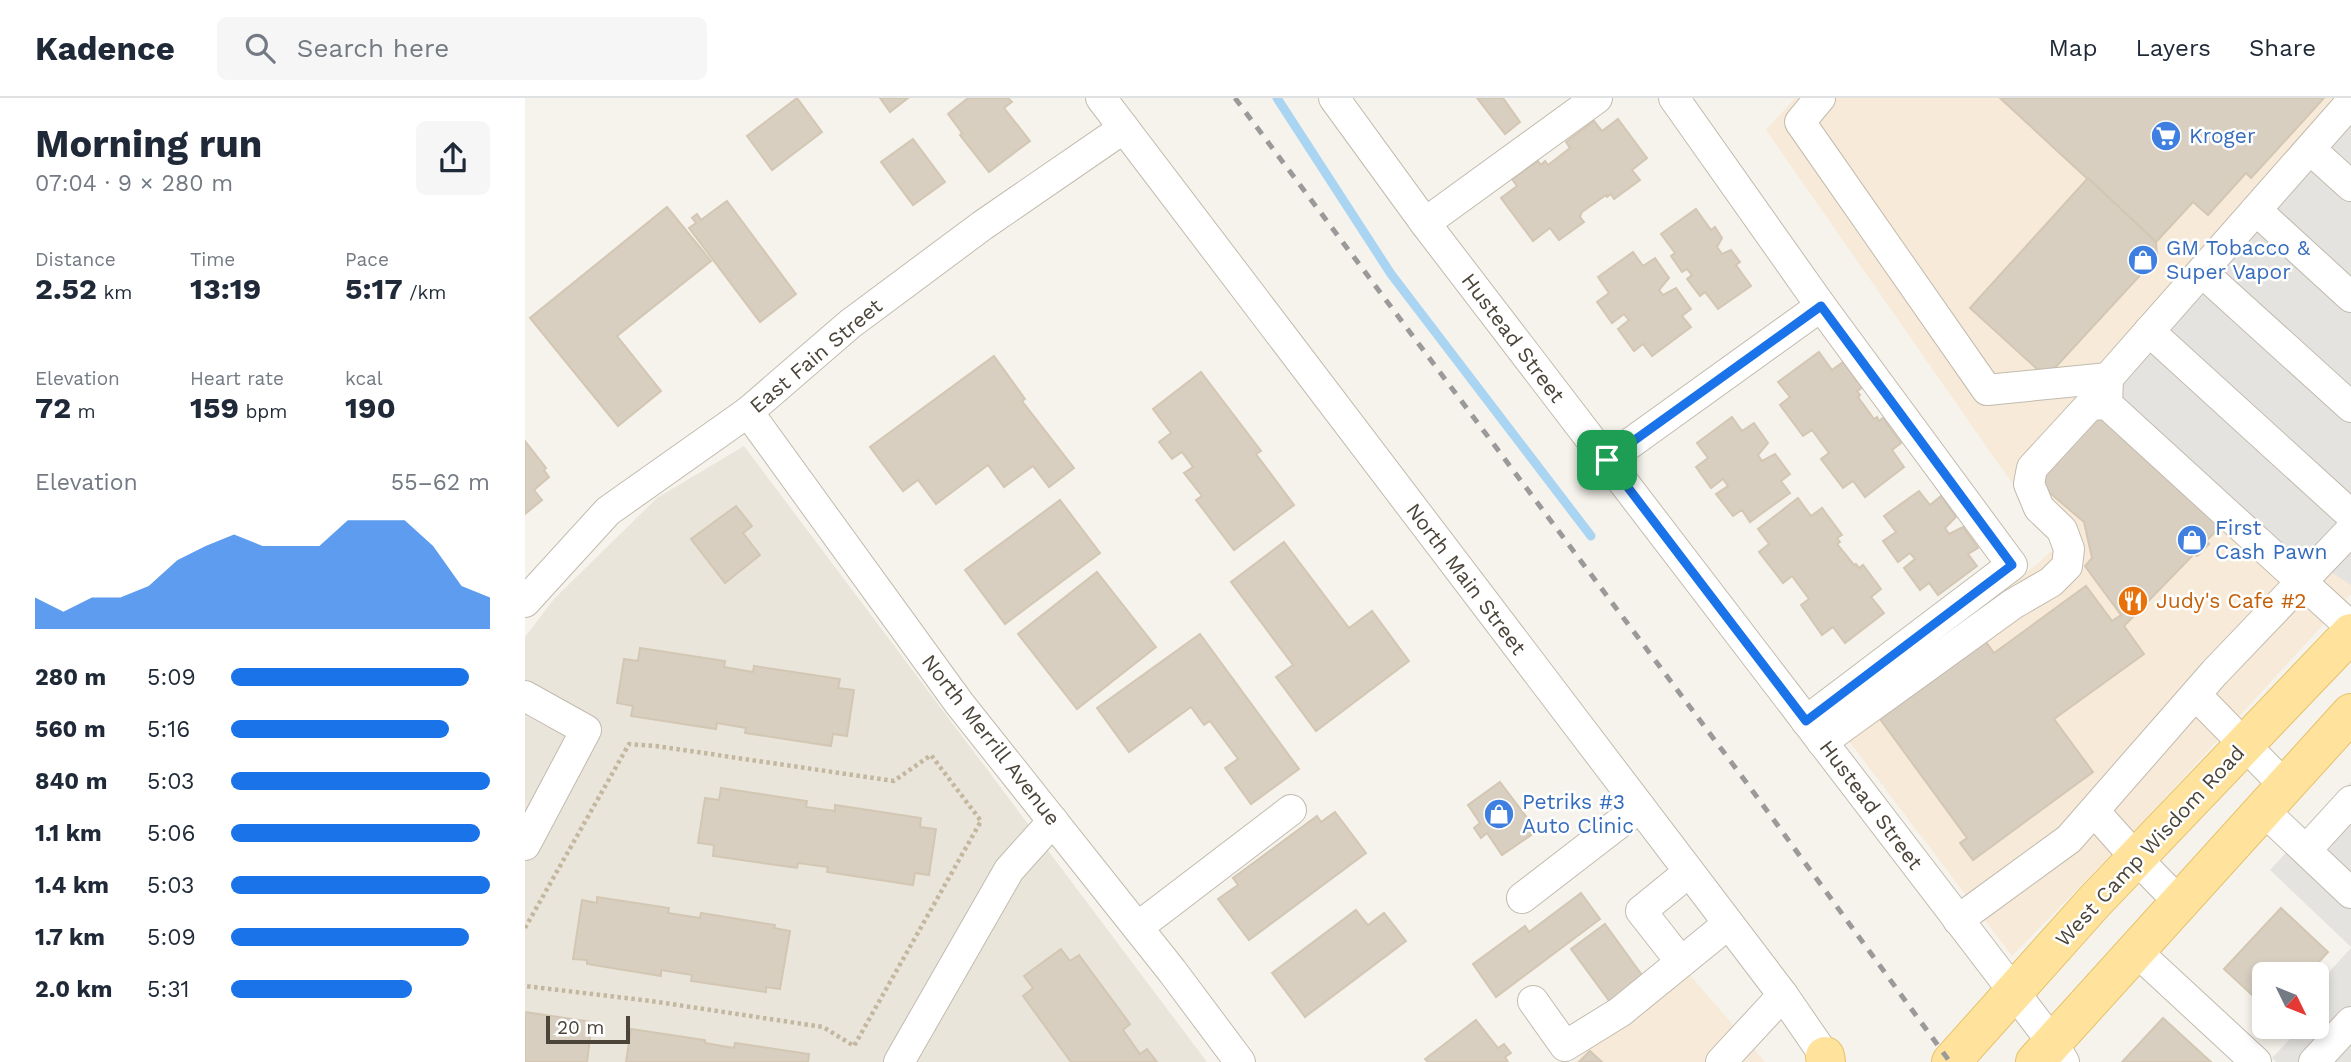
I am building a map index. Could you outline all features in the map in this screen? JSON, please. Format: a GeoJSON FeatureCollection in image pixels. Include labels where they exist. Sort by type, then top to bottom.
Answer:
{"type":"FeatureCollection","features":[{"type":"Feature","properties":{"kind":"main road","name":"West Camp Wisdom Road"},"geometry":{"type":"LineString","coordinates":[[1951,1062],[2094,902],[2244,745],[2348,642]]}},
{"type":"Feature","properties":{"kind":"main road"},"geometry":{"type":"LineString","coordinates":[[2051,1056],[2135,950],[2351,713]]}},
{"type":"Feature","properties":{"kind":"street","name":"North Main Street"},"geometry":{"type":"LineString","coordinates":[[1101,98],[1783,995],[1827,1060]]}},
{"type":"Feature","properties":{"kind":"street","name":"Hustead Street"},"geometry":{"type":"LineString","coordinates":[[1334,98],[1425,223],[2014,994],[2051,1056]]}},
{"type":"Feature","properties":{"kind":"street"},"geometry":{"type":"LineString","coordinates":[[1425,223],[1597,98]]}},
{"type":"Feature","properties":{"kind":"street"},"geometry":{"type":"LineString","coordinates":[[1674,98],[1821,306],[2012,565],[1814,731]]}},
{"type":"Feature","properties":{"kind":"street"},"geometry":{"type":"LineString","coordinates":[[1820,98],[1800,122],[1987,390],[2108,391],[2303,583],[2348,642]]}},
{"type":"Feature","properties":{"kind":"street"},"geometry":{"type":"LineString","coordinates":[[1814,731],[2051,582],[2067,566],[2069,549],[2062,530],[2039,508],[2029,484],[2032,468],[2090,405],[2108,391],[2149,331],[2351,102]]}},
{"type":"Feature","properties":{"kind":"street","name":"East Fain Street"},"geometry":{"type":"LineString","coordinates":[[525,602],[608,511],[748,412],[850,324],[983,225],[1124,128]]}},
{"type":"Feature","properties":{"kind":"street"},"geometry":{"type":"LineString","coordinates":[[2310,149],[2351,186]]}},
{"type":"Feature","properties":{"kind":"street"},"geometry":{"type":"LineString","coordinates":[[2256,210],[2351,297]]}},
{"type":"Feature","properties":{"kind":"street"},"geometry":{"type":"LineString","coordinates":[[2202,272],[2351,407]]}},
{"type":"Feature","properties":{"kind":"street"},"geometry":{"type":"LineString","coordinates":[[1607,460],[1821,306]]}},
{"type":"Feature","properties":{"kind":"street"},"geometry":{"type":"LineString","coordinates":[[2149,331],[2351,515]]}},
{"type":"Feature","properties":{"kind":"street","name":"North Merrill Avenue"},"geometry":{"type":"LineString","coordinates":[[748,412],[951,692],[1138,927],[1240,1062]]}},
{"type":"Feature","properties":{"kind":"street"},"geometry":{"type":"LineString","coordinates":[[1958,920],[2069,839],[2196,695],[2351,530]]}},
{"type":"Feature","properties":{"kind":"street"},"geometry":{"type":"LineString","coordinates":[[2196,695],[2244,745],[2307,849],[2351,893]]}},
{"type":"Feature","properties":{"kind":"street"},"geometry":{"type":"LineString","coordinates":[[525,696],[586,730],[525,845]]}},
{"type":"Feature","properties":{"kind":"street"},"geometry":{"type":"LineString","coordinates":[[2307,849],[2351,801]]}},
{"type":"Feature","properties":{"kind":"street"},"geometry":{"type":"LineString","coordinates":[[1522,898],[1640,807]]}},
{"type":"Feature","properties":{"kind":"street"},"geometry":{"type":"LineString","coordinates":[[1138,927],[1291,810]]}},
{"type":"Feature","properties":{"kind":"street"},"geometry":{"type":"LineString","coordinates":[[2094,811],[2179,902]]}},
{"type":"Feature","properties":{"kind":"street"},"geometry":{"type":"LineString","coordinates":[[899,1062],[1009,870],[1053,821]]}},
{"type":"Feature","properties":{"kind":"street"},"geometry":{"type":"LineString","coordinates":[[1681,962],[1641,911],[1689,872]]}},
{"type":"Feature","properties":{"kind":"street"},"geometry":{"type":"LineString","coordinates":[[1533,1001],[1565,1045],[1620,1012],[1728,923]]}},
{"type":"Feature","properties":{"kind":"street"},"geometry":{"type":"LineString","coordinates":[[2135,950],[2256,1062]]}},
{"type":"Feature","properties":{"kind":"street"},"geometry":{"type":"LineString","coordinates":[[1726,1059],[1783,995]]}},
{"type":"Feature","properties":{"kind":"street"},"geometry":{"type":"LineString","coordinates":[[2314,1062],[2351,1022]]}},
{"type":"Feature","properties":{"kind":"path"},"geometry":{"type":"LineString","coordinates":[[525,928],[629,744],[894,781],[931,755],[981,821],[854,1046],[823,1027],[651,1001],[525,986]]}},
{"type":"Feature","properties":{"kind":"shaded area"},"geometry":{"type":"Polygon","coordinates":[[[1795,98],[2351,98],[2351,594],[2143,822],[2012,956],[1833,720],[2037,564],[2058,545],[1766,130],[1795,98]]]}},
{"type":"Feature","properties":{"kind":"shaded area"},"geometry":{"type":"Polygon","coordinates":[[[2351,116],[2351,585],[2293,554],[2120,395],[2121,369],[2351,116]]]}},
{"type":"Feature","properties":{"kind":"shaded area"},"geometry":{"type":"Polygon","coordinates":[[[744,446],[1207,1062],[525,1062],[525,637],[554,599],[657,498],[744,446]]]}},
{"type":"Feature","properties":{"kind":"shaded area"},"geometry":{"type":"Polygon","coordinates":[[[2351,782],[2351,947],[2270,870],[2351,782]]]}},
{"type":"Feature","properties":{"kind":"shaded area"},"geometry":{"type":"Polygon","coordinates":[[[2351,948],[2351,1062],[2276,1062],[2272,1058],[2289,1040],[2329,1040],[2329,972],[2351,948]]]}},
{"type":"Feature","properties":{"kind":"shaded area"},"geometry":{"type":"Polygon","coordinates":[[[1689,974],[1765,1062],[1573,1062],[1689,974]]]}},
{"type":"Feature","properties":{"kind":"building"},"geometry":{"type":"Polygon","coordinates":[[[797,98],[822,132],[772,170],[747,136],[797,98]]]}},
{"type":"Feature","properties":{"kind":"building"},"geometry":{"type":"Polygon","coordinates":[[[880,98],[908,98],[890,112],[880,98]]]}},
{"type":"Feature","properties":{"kind":"building"},"geometry":{"type":"Polygon","coordinates":[[[968,98],[1008,98],[1012,102],[1004,108],[1030,141],[989,172],[960,135],[962,133],[948,114],[968,98]]]}},
{"type":"Feature","properties":{"kind":"building"},"geometry":{"type":"Polygon","coordinates":[[[1477,98],[1503,98],[1520,122],[1505,134],[1477,98]]]}},
{"type":"Feature","properties":{"kind":"building","name":"Kroger"},"geometry":{"type":"Polygon","coordinates":[[[2000,98],[2324,98],[2251,178],[2246,173],[2208,215],[2193,202],[2156,242],[2000,98]]]}},
{"type":"Feature","properties":{"kind":"building"},"geometry":{"type":"Polygon","coordinates":[[[1618,119],[1647,158],[1632,170],[1640,180],[1614,199],[1611,194],[1607,197],[1606,195],[1582,212],[1580,217],[1584,222],[1559,240],[1550,228],[1533,241],[1501,198],[1517,186],[1512,179],[1538,161],[1541,165],[1545,161],[1548,165],[1570,148],[1566,142],[1594,121],[1602,131],[1618,119]]]}},
{"type":"Feature","properties":{"kind":"building"},"geometry":{"type":"Polygon","coordinates":[[[913,139],[945,182],[913,205],[881,162],[913,139]]]}},
{"type":"Feature","properties":{"kind":"building"},"geometry":{"type":"Polygon","coordinates":[[[2088,178],[2156,242],[2157,257],[2053,370],[2037,369],[1970,308],[2088,178]]]}},
{"type":"Feature","properties":{"kind":"building"},"geometry":{"type":"Polygon","coordinates":[[[727,201],[796,294],[760,322],[689,228],[696,223],[692,218],[697,214],[701,220],[727,201]]]}},
{"type":"Feature","properties":{"kind":"building"},"geometry":{"type":"Polygon","coordinates":[[[667,207],[711,261],[617,336],[661,391],[618,426],[530,318],[667,207]]]}},
{"type":"Feature","properties":{"kind":"building"},"geometry":{"type":"Polygon","coordinates":[[[1696,209],[1711,230],[1715,227],[1722,238],[1717,247],[1722,254],[1731,250],[1740,262],[1736,265],[1751,286],[1718,309],[1705,292],[1700,296],[1687,279],[1692,275],[1687,269],[1682,272],[1671,256],[1675,253],[1661,234],[1696,209]]]}},
{"type":"Feature","properties":{"kind":"building"},"geometry":{"type":"Polygon","coordinates":[[[1633,252],[1643,266],[1655,258],[1669,278],[1659,290],[1663,295],[1676,288],[1691,309],[1682,316],[1691,327],[1652,356],[1643,344],[1634,351],[1618,329],[1629,320],[1624,314],[1612,323],[1597,302],[1609,293],[1598,277],[1633,252]]]}},
{"type":"Feature","properties":{"kind":"building"},"geometry":{"type":"Polygon","coordinates":[[[1819,352],[1832,370],[1843,362],[1862,388],[1857,391],[1860,395],[1858,397],[1874,419],[1877,417],[1879,421],[1883,418],[1901,443],[1892,450],[1904,467],[1865,497],[1853,481],[1843,488],[1821,459],[1829,453],[1812,430],[1803,436],[1780,405],[1790,397],[1778,382],[1819,352]]]}},
{"type":"Feature","properties":{"kind":"building"},"geometry":{"type":"Polygon","coordinates":[[[994,356],[1025,399],[1022,401],[1074,468],[1049,487],[1033,466],[1004,487],[988,465],[936,504],[918,480],[903,491],[870,447],[994,356]]]}},
{"type":"Feature","properties":{"kind":"building"},"geometry":{"type":"Polygon","coordinates":[[[1201,372],[1261,451],[1256,454],[1294,505],[1234,550],[1196,500],[1202,496],[1184,473],[1193,467],[1182,452],[1172,459],[1159,442],[1171,433],[1153,409],[1201,372]]]}},
{"type":"Feature","properties":{"kind":"building"},"geometry":{"type":"Polygon","coordinates":[[[2101,413],[2222,525],[2206,541],[2209,544],[2197,556],[2194,554],[2124,626],[2144,654],[2054,719],[2093,772],[1973,860],[1960,843],[1967,838],[1880,719],[1986,642],[1994,653],[2086,586],[2112,621],[2121,615],[2085,566],[2092,558],[2084,522],[2037,482],[2101,413]]]}},
{"type":"Feature","properties":{"kind":"building"},"geometry":{"type":"Polygon","coordinates":[[[1732,417],[1742,431],[1754,423],[1768,443],[1758,455],[1762,461],[1775,454],[1790,474],[1781,481],[1790,493],[1750,522],[1742,510],[1733,516],[1716,494],[1728,486],[1723,479],[1711,488],[1696,467],[1708,458],[1697,443],[1732,417]]]}},
{"type":"Feature","properties":{"kind":"building"},"geometry":{"type":"Polygon","coordinates":[[[525,441],[546,468],[544,470],[549,477],[534,490],[542,500],[525,514],[525,441]]]}},
{"type":"Feature","properties":{"kind":"building"},"geometry":{"type":"Polygon","coordinates":[[[1919,491],[1930,505],[1941,496],[1956,517],[1945,528],[1949,534],[1963,527],[1978,548],[1968,554],[1977,566],[1938,595],[1929,583],[1920,590],[1904,568],[1915,559],[1910,553],[1898,562],[1883,541],[1896,532],[1884,516],[1919,491]]]}},
{"type":"Feature","properties":{"kind":"building"},"geometry":{"type":"Polygon","coordinates":[[[1798,498],[1811,516],[1822,508],[1842,535],[1837,538],[1840,542],[1837,544],[1854,565],[1859,568],[1863,565],[1881,589],[1871,597],[1884,613],[1845,643],[1833,627],[1822,635],[1801,605],[1809,599],[1792,576],[1783,583],[1759,552],[1769,544],[1758,529],[1798,498]]]}},
{"type":"Feature","properties":{"kind":"building"},"geometry":{"type":"Polygon","coordinates":[[[1060,500],[1100,553],[1005,624],[965,570],[1060,500]]]}},
{"type":"Feature","properties":{"kind":"building"},"geometry":{"type":"Polygon","coordinates":[[[736,506],[752,526],[743,533],[760,555],[725,583],[691,539],[736,506]]]}},
{"type":"Feature","properties":{"kind":"building"},"geometry":{"type":"Polygon","coordinates":[[[1284,542],[1349,628],[1372,611],[1409,661],[1316,731],[1276,677],[1293,665],[1231,582],[1284,542]]]}},
{"type":"Feature","properties":{"kind":"building"},"geometry":{"type":"Polygon","coordinates":[[[1097,572],[1156,647],[1077,709],[1018,634],[1097,572]]]}},
{"type":"Feature","properties":{"kind":"building"},"geometry":{"type":"Polygon","coordinates":[[[1200,634],[1299,769],[1251,804],[1225,768],[1238,759],[1210,721],[1204,725],[1191,707],[1129,752],[1097,708],[1200,634]]]}},
{"type":"Feature","properties":{"kind":"building"},"geometry":{"type":"Polygon","coordinates":[[[640,648],[725,661],[724,667],[753,672],[754,666],[840,679],[838,688],[854,690],[847,736],[833,734],[831,746],[745,733],[746,728],[717,723],[716,729],[631,716],[633,706],[617,703],[624,659],[638,661],[640,648]]]}},
{"type":"Feature","properties":{"kind":"building","name":"Petriks #3 Auto Clinic"},"geometry":{"type":"Polygon","coordinates":[[[1500,782],[1537,831],[1502,855],[1487,833],[1481,838],[1474,828],[1480,823],[1468,805],[1500,782]]]}},
{"type":"Feature","properties":{"kind":"building"},"geometry":{"type":"Polygon","coordinates":[[[721,788],[807,801],[806,807],[835,811],[835,805],[921,818],[920,827],[936,829],[929,875],[915,873],[913,885],[827,872],[828,867],[798,863],[797,868],[713,856],[714,845],[698,843],[705,798],[719,800],[721,788]]]}},
{"type":"Feature","properties":{"kind":"building"},"geometry":{"type":"Polygon","coordinates":[[[1335,812],[1366,853],[1249,940],[1218,899],[1238,885],[1233,878],[1317,816],[1321,822],[1335,812]]]}},
{"type":"Feature","properties":{"kind":"building"},"geometry":{"type":"Polygon","coordinates":[[[1581,893],[1600,919],[1496,997],[1473,964],[1525,926],[1529,932],[1581,893]]]}},
{"type":"Feature","properties":{"kind":"building"},"geometry":{"type":"Polygon","coordinates":[[[597,897],[669,908],[668,913],[700,918],[701,913],[775,925],[774,928],[790,931],[780,989],[766,987],[766,992],[691,981],[692,975],[661,970],[661,976],[587,964],[587,960],[573,959],[582,900],[597,903],[597,897]]]}},
{"type":"Feature","properties":{"kind":"building"},"geometry":{"type":"Polygon","coordinates":[[[2281,908],[2328,952],[2319,962],[2252,962],[2252,995],[2224,969],[2281,908]]]}},
{"type":"Feature","properties":{"kind":"building"},"geometry":{"type":"Polygon","coordinates":[[[1356,910],[1368,925],[1384,913],[1406,941],[1305,1017],[1272,973],[1356,910]]]}},
{"type":"Feature","properties":{"kind":"building"},"geometry":{"type":"Polygon","coordinates":[[[1605,924],[1647,982],[1613,1006],[1571,949],[1605,924]]]}},
{"type":"Feature","properties":{"kind":"building"},"geometry":{"type":"Polygon","coordinates":[[[1061,949],[1070,961],[1079,955],[1130,1024],[1123,1030],[1140,1054],[1147,1049],[1157,1062],[1071,1062],[1023,996],[1033,988],[1024,976],[1061,949]]]}},
{"type":"Feature","properties":{"kind":"building"},"geometry":{"type":"Polygon","coordinates":[[[525,1012],[592,1022],[587,1062],[525,1062],[525,1012]]]}},
{"type":"Feature","properties":{"kind":"building"},"geometry":{"type":"Polygon","coordinates":[[[2163,1018],[2211,1062],[2122,1062],[2163,1018]]]}},
{"type":"Feature","properties":{"kind":"building"},"geometry":{"type":"Polygon","coordinates":[[[1476,1020],[1498,1048],[1504,1044],[1511,1053],[1505,1057],[1508,1062],[1428,1062],[1425,1059],[1476,1020]]]}},
{"type":"Feature","properties":{"kind":"building"},"geometry":{"type":"Polygon","coordinates":[[[631,1029],[705,1040],[705,1043],[734,1048],[735,1043],[809,1054],[808,1062],[626,1062],[631,1029]]]}},
{"type":"Feature","properties":{"kind":"building"},"geometry":{"type":"Polygon","coordinates":[[[1590,1051],[1602,1062],[1579,1062],[1590,1051]]]}},
{"type":"Feature","properties":{"kind":"waterway"},"geometry":{"type":"LineString","coordinates":[[1277,98],[1391,274],[1591,536]]}},
{"type":"Feature","properties":{"kind":"railway"},"geometry":{"type":"LineString","coordinates":[[1235,98],[1749,786],[1950,1062]]}},
{"type":"Feature","properties":{"kind":"place","name":"Kroger"},"geometry":{"type":"Point","coordinates":[2166,136]}},
{"type":"Feature","properties":{"kind":"place","name":"GM Tobacco & Super Vapor"},"geometry":{"type":"Point","coordinates":[2143,260]}},
{"type":"Feature","properties":{"kind":"place","name":"First Cash Pawn"},"geometry":{"type":"Point","coordinates":[2192,540]}},
{"type":"Feature","properties":{"kind":"place","name":"Judy's Cafe #2"},"geometry":{"type":"Point","coordinates":[2133,601]}},
{"type":"Feature","properties":{"kind":"place","name":"Petriks #3 Auto Clinic"},"geometry":{"type":"Point","coordinates":[1499,814]}},
{"type":"Feature","properties":{"kind":"route"},"geometry":{"type":"LineString","coordinates":[[1821,306],[2012,565],[1806,721],[1607,460],[1821,306]]}}]}
